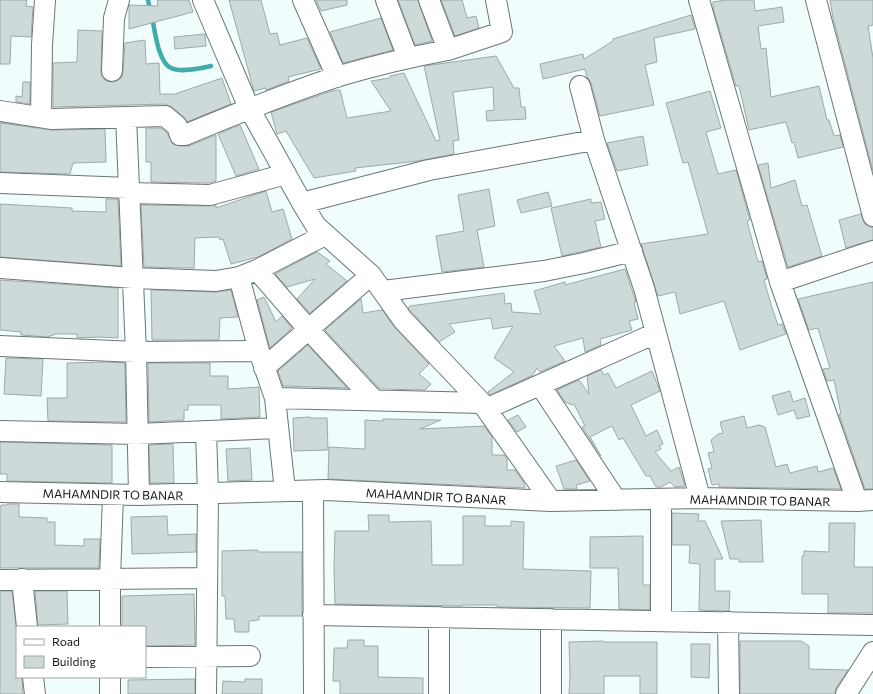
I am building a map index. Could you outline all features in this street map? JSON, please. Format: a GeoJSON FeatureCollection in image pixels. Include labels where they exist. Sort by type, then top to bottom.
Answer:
{"type":"FeatureCollection","features":[{"type":"Feature","properties":{"kind":"street"},"geometry":{"type":"LineString","coordinates":[[41,117],[42,45],[45,0]]}},
{"type":"Feature","properties":{"kind":"street"},"geometry":{"type":"LineString","coordinates":[[112,71],[114,18],[118,0]]}},
{"type":"Feature","properties":{"kind":"street"},"geometry":{"type":"LineString","coordinates":[[203,0],[249,108],[316,226],[371,275],[403,320],[484,406],[551,501]]}},
{"type":"Feature","properties":{"kind":"street"},"geometry":{"type":"LineString","coordinates":[[303,0],[338,77]]}},
{"type":"Feature","properties":{"kind":"street"},"geometry":{"type":"LineString","coordinates":[[386,0],[408,58]]}},
{"type":"Feature","properties":{"kind":"street"},"geometry":{"type":"LineString","coordinates":[[429,0],[448,50]]}},
{"type":"Feature","properties":{"kind":"street"},"geometry":{"type":"LineString","coordinates":[[0,111],[52,119],[164,116],[177,126],[180,135],[182,136],[249,108],[338,77],[408,58],[448,50],[502,32],[496,0]]}},
{"type":"Feature","properties":{"kind":"street"},"geometry":{"type":"LineString","coordinates":[[699,0],[780,282],[865,501]]}},
{"type":"Feature","properties":{"kind":"street"},"geometry":{"type":"LineString","coordinates":[[816,0],[873,216]]}},
{"type":"Feature","properties":{"kind":"street"},"geometry":{"type":"LineString","coordinates":[[580,86],[594,140],[644,288],[700,498]]}},
{"type":"Feature","properties":{"kind":"street"},"geometry":{"type":"LineString","coordinates":[[126,117],[136,352],[138,495]]}},
{"type":"Feature","properties":{"kind":"street"},"geometry":{"type":"LineString","coordinates":[[302,203],[429,170],[594,140]]}},
{"type":"Feature","properties":{"kind":"street"},"geometry":{"type":"LineString","coordinates":[[0,183],[210,195],[286,174]]}},
{"type":"Feature","properties":{"kind":"street"},"geometry":{"type":"LineString","coordinates":[[0,268],[133,278],[201,282],[216,281],[248,274],[325,235]]}},
{"type":"Feature","properties":{"kind":"street"},"geometry":{"type":"LineString","coordinates":[[383,291],[544,271],[632,251]]}},
{"type":"Feature","properties":{"kind":"street"},"geometry":{"type":"LineString","coordinates":[[780,282],[873,251]]}},
{"type":"Feature","properties":{"kind":"street"},"geometry":{"type":"LineString","coordinates":[[248,274],[309,330],[374,400]]}},
{"type":"Feature","properties":{"kind":"street"},"geometry":{"type":"LineString","coordinates":[[248,274],[262,359],[275,398],[285,491]]}},
{"type":"Feature","properties":{"kind":"street"},"geometry":{"type":"LineString","coordinates":[[0,346],[262,359],[309,330],[371,275]]}},
{"type":"Feature","properties":{"kind":"street"},"geometry":{"type":"LineString","coordinates":[[275,398],[374,400],[484,406],[540,385],[656,332]]}},
{"type":"Feature","properties":{"kind":"street"},"geometry":{"type":"LineString","coordinates":[[540,385],[616,500]]}},
{"type":"Feature","properties":{"kind":"street"},"geometry":{"type":"LineString","coordinates":[[0,431],[137,434],[278,428]]}},
{"type":"Feature","properties":{"kind":"street"},"geometry":{"type":"LineString","coordinates":[[206,431],[208,494],[206,694]]}},
{"type":"Feature","properties":{"kind":"street","name":"MAHAMNDIR TO BANAR"},"geometry":{"type":"LineString","coordinates":[[0,492],[138,495],[334,490],[551,501],[700,498],[865,501]]}},
{"type":"Feature","properties":{"kind":"street"},"geometry":{"type":"LineString","coordinates":[[313,491],[314,694]]}},
{"type":"Feature","properties":{"kind":"street"},"geometry":{"type":"LineString","coordinates":[[110,626],[113,494]]}},
{"type":"Feature","properties":{"kind":"street"},"geometry":{"type":"LineString","coordinates":[[661,499],[661,621]]}},
{"type":"Feature","properties":{"kind":"street"},"geometry":{"type":"LineString","coordinates":[[0,580],[207,578]]}},
{"type":"Feature","properties":{"kind":"street"},"geometry":{"type":"LineString","coordinates":[[22,579],[27,626]]}},
{"type":"Feature","properties":{"kind":"street"},"geometry":{"type":"LineString","coordinates":[[313,615],[873,625]]}},
{"type":"Feature","properties":{"kind":"street"},"geometry":{"type":"LineString","coordinates":[[439,617],[439,694]]}},
{"type":"Feature","properties":{"kind":"street"},"geometry":{"type":"LineString","coordinates":[[551,619],[551,694]]}},
{"type":"Feature","properties":{"kind":"street"},"geometry":{"type":"LineString","coordinates":[[728,622],[729,694]]}},
{"type":"Feature","properties":{"kind":"street"},"geometry":{"type":"LineString","coordinates":[[846,694],[873,652]]}},
{"type":"Feature","properties":{"kind":"street"},"geometry":{"type":"LineString","coordinates":[[146,657],[250,656]]}},
{"type":"Feature","properties":{"kind":"street"},"geometry":{"type":"LineString","coordinates":[[33,678],[35,694]]}},
{"type":"Feature","properties":{"kind":"street"},"geometry":{"type":"LineString","coordinates":[[110,678],[110,694]]}},
{"type":"Feature","properties":{"kind":"building"},"geometry":{"type":"Polygon","coordinates":[[[0,0],[27,0],[26,6],[33,7],[31,37],[11,36],[10,64],[0,64],[0,0]]]}},
{"type":"Feature","properties":{"kind":"building"},"geometry":{"type":"Polygon","coordinates":[[[157,0],[189,0],[193,12],[129,29],[129,5],[158,6],[157,0]]]}},
{"type":"Feature","properties":{"kind":"building"},"geometry":{"type":"Polygon","coordinates":[[[229,0],[261,0],[270,34],[277,33],[280,45],[307,38],[321,69],[288,77],[289,81],[266,90],[265,88],[254,91],[229,0]]]}},
{"type":"Feature","properties":{"kind":"building"},"geometry":{"type":"Polygon","coordinates":[[[316,0],[347,0],[347,5],[321,11],[316,0]]]}},
{"type":"Feature","properties":{"kind":"building"},"geometry":{"type":"Polygon","coordinates":[[[398,0],[418,0],[432,41],[415,45],[398,0]]]}},
{"type":"Feature","properties":{"kind":"building"},"geometry":{"type":"Polygon","coordinates":[[[441,0],[462,0],[467,18],[476,16],[479,28],[455,36],[441,0]]]}},
{"type":"Feature","properties":{"kind":"building"},"geometry":{"type":"Polygon","coordinates":[[[726,0],[754,0],[755,11],[782,7],[784,22],[758,26],[761,49],[766,48],[771,97],[819,86],[827,120],[829,120],[834,136],[840,135],[843,147],[798,158],[794,142],[792,143],[786,122],[749,130],[739,86],[736,86],[713,8],[713,2],[726,0]]]}},
{"type":"Feature","properties":{"kind":"building"},"geometry":{"type":"Polygon","coordinates":[[[830,0],[873,0],[873,25],[868,26],[873,58],[873,171],[833,18],[830,0]]]}},
{"type":"Feature","properties":{"kind":"building"},"geometry":{"type":"Polygon","coordinates":[[[691,15],[695,29],[654,38],[657,62],[645,65],[654,105],[600,116],[591,83],[587,77],[585,69],[543,79],[540,64],[583,54],[584,59],[613,41],[613,39],[691,15]]]}},
{"type":"Feature","properties":{"kind":"building"},"geometry":{"type":"Polygon","coordinates":[[[381,18],[393,50],[343,63],[330,32],[381,18]]]}},
{"type":"Feature","properties":{"kind":"building"},"geometry":{"type":"Polygon","coordinates":[[[78,30],[102,31],[101,71],[102,77],[106,81],[117,81],[122,77],[125,43],[145,40],[146,64],[159,63],[160,94],[175,94],[222,78],[231,104],[187,122],[184,117],[172,107],[165,104],[53,107],[53,63],[77,62],[78,30]]]}},
{"type":"Feature","properties":{"kind":"building"},"geometry":{"type":"Polygon","coordinates":[[[205,34],[206,46],[175,49],[174,37],[205,34]]]}},
{"type":"Feature","properties":{"kind":"building"},"geometry":{"type":"Polygon","coordinates":[[[496,56],[514,88],[519,88],[521,107],[525,107],[526,119],[487,121],[486,111],[494,110],[493,87],[453,92],[459,140],[453,141],[454,154],[418,161],[355,168],[356,171],[314,178],[286,131],[277,134],[271,112],[332,91],[340,90],[347,118],[391,111],[371,81],[390,78],[390,76],[404,73],[436,141],[440,140],[424,66],[496,56]]]}},
{"type":"Feature","properties":{"kind":"building"},"geometry":{"type":"Polygon","coordinates":[[[23,82],[30,82],[30,104],[16,102],[16,96],[22,97],[23,82]]]}},
{"type":"Feature","properties":{"kind":"building"},"geometry":{"type":"Polygon","coordinates":[[[710,91],[721,128],[706,132],[718,174],[736,170],[750,220],[747,221],[758,262],[762,261],[767,279],[764,280],[772,308],[778,325],[782,324],[786,334],[740,350],[724,301],[680,314],[675,292],[658,296],[641,244],[708,234],[688,162],[683,163],[666,103],[710,91]]]}},
{"type":"Feature","properties":{"kind":"building"},"geometry":{"type":"Polygon","coordinates":[[[0,123],[52,130],[105,129],[106,162],[73,163],[70,174],[0,172],[0,123]]]}},
{"type":"Feature","properties":{"kind":"building"},"geometry":{"type":"Polygon","coordinates":[[[240,125],[259,169],[236,176],[218,134],[240,125]]]}},
{"type":"Feature","properties":{"kind":"building"},"geometry":{"type":"Polygon","coordinates":[[[146,128],[161,128],[167,133],[173,144],[180,146],[189,146],[216,135],[216,181],[209,183],[151,182],[151,162],[146,162],[146,128]]]}},
{"type":"Feature","properties":{"kind":"building"},"geometry":{"type":"Polygon","coordinates":[[[643,136],[648,165],[617,171],[607,143],[643,136]]]}},
{"type":"Feature","properties":{"kind":"building"},"geometry":{"type":"Polygon","coordinates":[[[768,163],[771,188],[795,180],[802,206],[807,205],[822,256],[788,267],[758,165],[768,163]]]}},
{"type":"Feature","properties":{"kind":"building"},"geometry":{"type":"Polygon","coordinates":[[[489,189],[495,226],[477,230],[484,267],[442,272],[436,236],[464,231],[458,195],[489,189]]]}},
{"type":"Feature","properties":{"kind":"building"},"geometry":{"type":"Polygon","coordinates":[[[266,191],[272,212],[283,209],[292,239],[258,257],[231,264],[223,239],[220,240],[219,237],[195,238],[194,268],[144,267],[141,205],[216,205],[216,208],[266,191]]]}},
{"type":"Feature","properties":{"kind":"building"},"geometry":{"type":"Polygon","coordinates":[[[548,192],[552,206],[521,213],[517,200],[548,192]]]}},
{"type":"Feature","properties":{"kind":"building"},"geometry":{"type":"Polygon","coordinates":[[[106,199],[118,199],[121,266],[0,257],[0,204],[72,208],[72,211],[106,212],[106,199]]]}},
{"type":"Feature","properties":{"kind":"building"},"geometry":{"type":"Polygon","coordinates":[[[591,199],[591,203],[601,202],[605,219],[595,221],[601,247],[562,256],[551,208],[591,199]]]}},
{"type":"Feature","properties":{"kind":"building"},"geometry":{"type":"Polygon","coordinates":[[[861,214],[865,224],[873,227],[873,240],[846,248],[839,220],[861,214]]]}},
{"type":"Feature","properties":{"kind":"building"},"geometry":{"type":"Polygon","coordinates":[[[317,252],[330,261],[326,264],[347,281],[310,313],[297,299],[315,279],[287,287],[275,274],[317,252]]]}},
{"type":"Feature","properties":{"kind":"building"},"geometry":{"type":"Polygon","coordinates":[[[625,269],[636,302],[634,302],[638,319],[629,321],[632,330],[600,339],[601,345],[585,352],[583,338],[554,346],[565,361],[540,372],[537,368],[533,375],[490,395],[488,392],[514,372],[494,358],[513,326],[493,329],[491,318],[449,324],[455,332],[439,342],[408,308],[410,306],[504,293],[505,304],[511,303],[512,312],[541,314],[534,291],[565,282],[565,285],[625,269]]]}},
{"type":"Feature","properties":{"kind":"building"},"geometry":{"type":"Polygon","coordinates":[[[0,280],[118,288],[118,338],[77,338],[77,334],[56,334],[47,337],[21,335],[21,332],[0,330],[0,280]]]}},
{"type":"Feature","properties":{"kind":"building"},"geometry":{"type":"Polygon","coordinates":[[[873,282],[873,489],[865,489],[839,414],[841,414],[834,380],[827,381],[823,369],[830,368],[818,328],[809,330],[798,299],[873,282]]]}},
{"type":"Feature","properties":{"kind":"building"},"geometry":{"type":"Polygon","coordinates":[[[151,290],[216,292],[231,290],[238,317],[220,318],[219,340],[152,340],[151,290]]]}},
{"type":"Feature","properties":{"kind":"building"},"geometry":{"type":"Polygon","coordinates":[[[264,297],[276,322],[282,316],[292,328],[270,348],[257,300],[264,297]]]}},
{"type":"Feature","properties":{"kind":"building"},"geometry":{"type":"Polygon","coordinates":[[[361,299],[363,313],[382,310],[395,328],[429,364],[419,374],[431,384],[425,390],[380,389],[325,330],[361,299]]]}},
{"type":"Feature","properties":{"kind":"building"},"geometry":{"type":"Polygon","coordinates":[[[308,345],[347,388],[283,386],[278,371],[308,345]]]}},
{"type":"Feature","properties":{"kind":"building"},"geometry":{"type":"Polygon","coordinates":[[[6,358],[43,359],[41,396],[4,394],[6,358]]]}},
{"type":"Feature","properties":{"kind":"building"},"geometry":{"type":"Polygon","coordinates":[[[67,363],[125,363],[126,422],[48,421],[47,398],[67,398],[67,363]]]}},
{"type":"Feature","properties":{"kind":"building"},"geometry":{"type":"Polygon","coordinates":[[[148,363],[210,363],[210,376],[228,376],[228,389],[259,387],[260,417],[221,419],[221,405],[188,405],[188,410],[184,410],[184,420],[149,422],[148,363]]]}},
{"type":"Feature","properties":{"kind":"building"},"geometry":{"type":"Polygon","coordinates":[[[601,370],[604,375],[608,373],[616,388],[652,371],[660,391],[631,405],[646,436],[657,430],[663,444],[659,446],[661,449],[655,452],[671,471],[679,467],[685,486],[675,487],[670,482],[661,487],[656,487],[650,476],[646,476],[623,438],[619,440],[612,426],[590,437],[601,456],[582,427],[585,426],[574,404],[572,405],[565,402],[557,390],[579,380],[589,394],[587,376],[601,370]]]}},
{"type":"Feature","properties":{"kind":"building"},"geometry":{"type":"Polygon","coordinates":[[[790,391],[793,402],[805,398],[810,416],[797,419],[794,410],[778,415],[772,396],[790,391]]]}},
{"type":"Feature","properties":{"kind":"building"},"geometry":{"type":"Polygon","coordinates":[[[518,415],[526,427],[517,432],[508,420],[518,415]]]}},
{"type":"Feature","properties":{"kind":"building"},"geometry":{"type":"Polygon","coordinates":[[[744,416],[747,428],[759,425],[765,427],[776,467],[787,464],[790,473],[817,466],[818,472],[833,468],[841,489],[719,487],[719,484],[712,485],[708,469],[712,468],[708,453],[714,452],[711,440],[718,434],[723,433],[720,422],[744,416]]]}},
{"type":"Feature","properties":{"kind":"building"},"geometry":{"type":"Polygon","coordinates":[[[293,418],[327,418],[328,450],[294,451],[293,418]]]}},
{"type":"Feature","properties":{"kind":"building"},"geometry":{"type":"Polygon","coordinates":[[[383,419],[441,420],[420,429],[484,426],[492,437],[492,455],[504,455],[507,459],[507,470],[515,470],[524,483],[525,488],[328,479],[329,447],[365,449],[365,420],[383,421],[383,419]]]}},
{"type":"Feature","properties":{"kind":"building"},"geometry":{"type":"Polygon","coordinates":[[[0,442],[112,445],[112,483],[7,481],[7,474],[0,474],[0,442]]]}},
{"type":"Feature","properties":{"kind":"building"},"geometry":{"type":"Polygon","coordinates":[[[173,444],[174,483],[150,483],[149,445],[173,444]]]}},
{"type":"Feature","properties":{"kind":"building"},"geometry":{"type":"Polygon","coordinates":[[[250,448],[252,480],[228,481],[226,449],[250,448]]]}},
{"type":"Feature","properties":{"kind":"building"},"geometry":{"type":"Polygon","coordinates":[[[576,460],[590,481],[576,485],[577,489],[564,489],[556,466],[576,460]]]}},
{"type":"Feature","properties":{"kind":"building"},"geometry":{"type":"Polygon","coordinates":[[[19,504],[19,517],[47,518],[47,522],[55,522],[55,545],[84,546],[84,539],[100,539],[99,568],[0,568],[0,509],[1,505],[19,504]]]}},
{"type":"Feature","properties":{"kind":"building"},"geometry":{"type":"Polygon","coordinates":[[[672,513],[699,514],[698,521],[705,521],[723,559],[715,559],[715,591],[730,591],[729,611],[699,610],[700,564],[689,563],[690,545],[672,545],[672,513]]]}},
{"type":"Feature","properties":{"kind":"building"},"geometry":{"type":"Polygon","coordinates":[[[368,515],[389,515],[389,522],[431,521],[432,565],[463,565],[463,516],[485,516],[485,526],[511,526],[511,521],[524,522],[523,569],[591,571],[590,608],[497,607],[497,605],[462,606],[335,604],[335,531],[369,531],[368,515]]]}},
{"type":"Feature","properties":{"kind":"building"},"geometry":{"type":"Polygon","coordinates":[[[167,516],[168,535],[196,534],[196,552],[132,554],[131,517],[167,516]]]}},
{"type":"Feature","properties":{"kind":"building"},"geometry":{"type":"Polygon","coordinates":[[[761,520],[763,562],[739,562],[739,559],[730,559],[721,521],[761,520]]]}},
{"type":"Feature","properties":{"kind":"building"},"geometry":{"type":"Polygon","coordinates":[[[829,523],[855,523],[854,567],[873,567],[873,613],[828,613],[828,594],[802,594],[802,556],[804,556],[804,551],[829,552],[829,523]]]}},
{"type":"Feature","properties":{"kind":"building"},"geometry":{"type":"Polygon","coordinates":[[[643,536],[643,585],[650,585],[650,610],[619,609],[618,568],[590,568],[590,537],[643,536]]]}},
{"type":"Feature","properties":{"kind":"building"},"geometry":{"type":"Polygon","coordinates":[[[258,550],[258,552],[302,552],[302,616],[259,616],[259,620],[249,621],[249,632],[235,632],[234,619],[226,619],[225,596],[222,596],[222,551],[258,550]]]}},
{"type":"Feature","properties":{"kind":"building"},"geometry":{"type":"Polygon","coordinates":[[[0,591],[12,591],[16,626],[16,678],[22,678],[23,694],[0,694],[0,591]]]}},
{"type":"Feature","properties":{"kind":"building"},"geometry":{"type":"Polygon","coordinates":[[[35,591],[67,591],[68,624],[38,625],[35,591]]]}},
{"type":"Feature","properties":{"kind":"building"},"geometry":{"type":"Polygon","coordinates":[[[194,594],[195,645],[146,646],[146,626],[122,626],[122,596],[194,594]]]}},
{"type":"Feature","properties":{"kind":"building"},"geometry":{"type":"Polygon","coordinates":[[[348,640],[364,640],[364,646],[378,646],[378,677],[423,678],[423,694],[340,694],[340,681],[333,681],[334,648],[347,648],[348,640]]]}},
{"type":"Feature","properties":{"kind":"building"},"geometry":{"type":"Polygon","coordinates":[[[740,641],[801,641],[809,646],[809,669],[848,670],[836,688],[835,694],[740,694],[740,641]]]}},
{"type":"Feature","properties":{"kind":"building"},"geometry":{"type":"Polygon","coordinates":[[[569,642],[657,642],[657,694],[640,694],[640,676],[604,676],[604,694],[569,694],[569,642]]]}},
{"type":"Feature","properties":{"kind":"building"},"geometry":{"type":"Polygon","coordinates":[[[691,644],[710,644],[709,678],[691,677],[691,644]]]}},
{"type":"Feature","properties":{"kind":"building"},"geometry":{"type":"Polygon","coordinates":[[[195,679],[195,694],[128,694],[128,680],[195,679]]]}},
{"type":"Feature","properties":{"kind":"building"},"geometry":{"type":"Polygon","coordinates":[[[245,679],[262,679],[262,694],[222,694],[223,681],[245,682],[245,679]]]}},
{"type":"Feature","properties":{"kind":"waterway"},"geometry":{"type":"LineString","coordinates":[[148,0],[150,10]]}},
{"type":"Feature","properties":{"kind":"waterway"},"geometry":{"type":"LineString","coordinates":[[152,17],[160,53],[167,65],[171,68],[180,70],[191,70],[211,66]]}}]}
